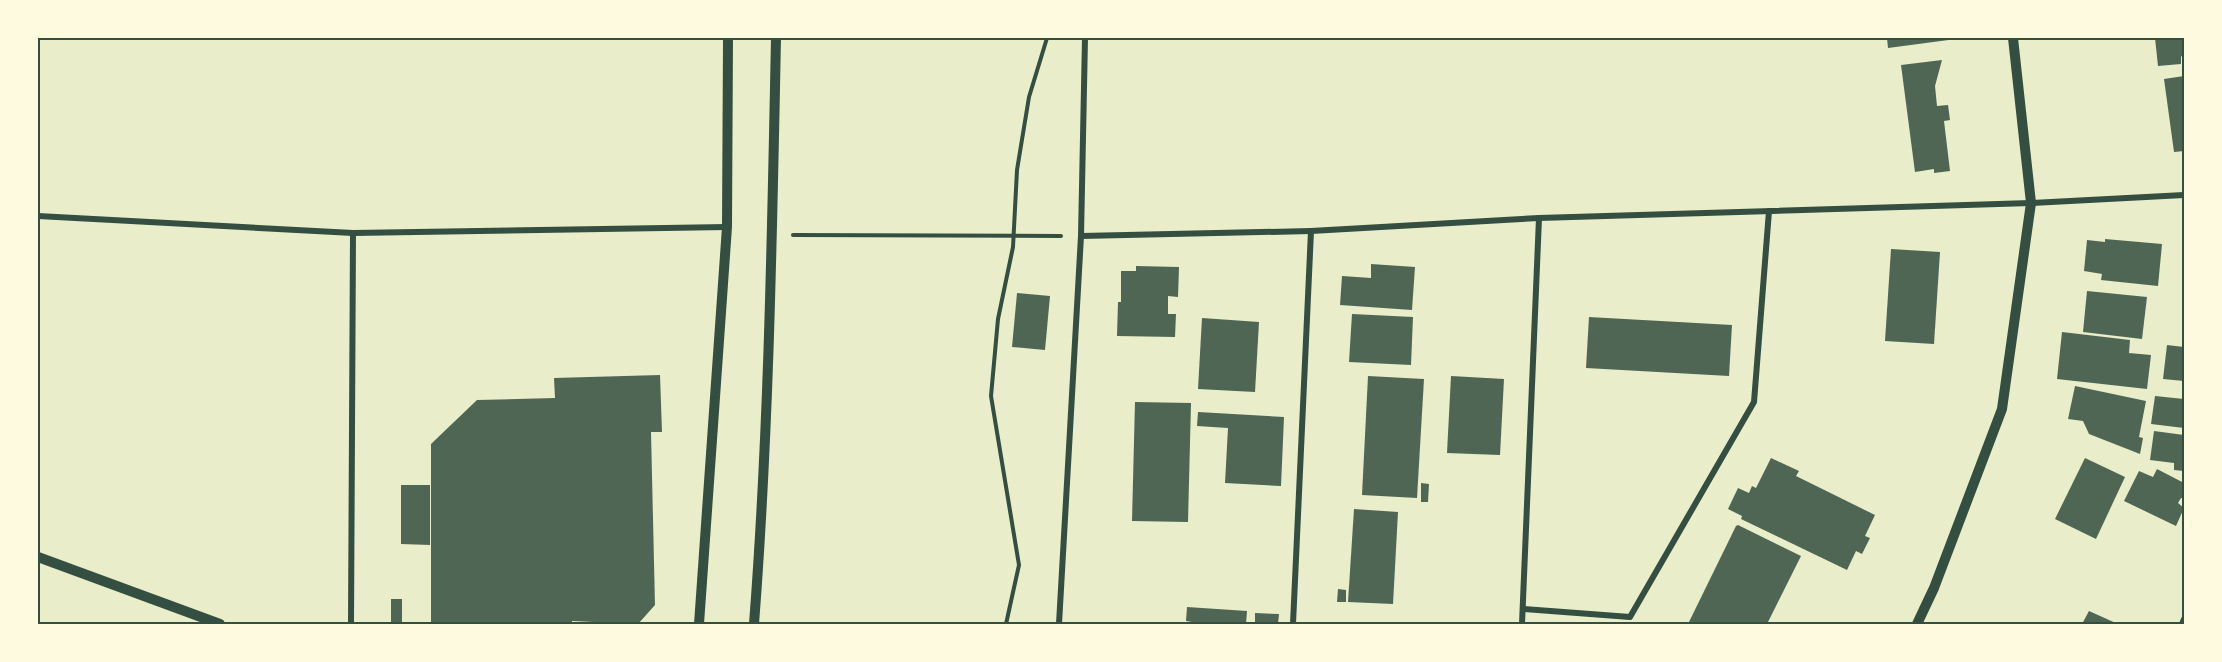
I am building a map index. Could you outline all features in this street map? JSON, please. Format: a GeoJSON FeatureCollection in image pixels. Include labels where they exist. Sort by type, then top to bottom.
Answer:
{"type":"FeatureCollection","features":[{"type":"Feature","properties":{"kind":"street"},"geometry":{"type":"LineString","coordinates":[[699,624],[727,227],[728,38]]}},
{"type":"Feature","properties":{"kind":"street"},"geometry":{"type":"LineString","coordinates":[[754,624],[768,384],[776,38]]}},
{"type":"Feature","properties":{"kind":"street"},"geometry":{"type":"LineString","coordinates":[[1059,624],[1081,236],[1085,38]]}},
{"type":"Feature","properties":{"kind":"street"},"geometry":{"type":"LineString","coordinates":[[1917,624],[1934,588],[2002,409],[2031,203],[2013,38]]}},
{"type":"Feature","properties":{"kind":"street"},"geometry":{"type":"LineString","coordinates":[[1081,236],[1311,231],[1539,218],[2031,203],[2184,195]]}},
{"type":"Feature","properties":{"kind":"street"},"geometry":{"type":"LineString","coordinates":[[1523,609],[1630,617],[1754,402],[1769,211]]}},
{"type":"Feature","properties":{"kind":"street"},"geometry":{"type":"LineString","coordinates":[[38,216],[353,233],[727,227]]}},
{"type":"Feature","properties":{"kind":"street"},"geometry":{"type":"LineString","coordinates":[[1522,624],[1539,218]]}},
{"type":"Feature","properties":{"kind":"street"},"geometry":{"type":"LineString","coordinates":[[1293,624],[1311,231]]}},
{"type":"Feature","properties":{"kind":"street"},"geometry":{"type":"LineString","coordinates":[[351,624],[353,233]]}},
{"type":"Feature","properties":{"kind":"street"},"geometry":{"type":"LineString","coordinates":[[38,556],[220,624]]}},
{"type":"Feature","properties":{"kind":"street"},"geometry":{"type":"LineString","coordinates":[[2182,624],[2184,619]]}},
{"type":"Feature","properties":{"kind":"path"},"geometry":{"type":"LineString","coordinates":[[1006,624],[1019,565],[991,396],[998,319],[1013,247],[1017,170],[1028,108],[1047,38]]}},
{"type":"Feature","properties":{"kind":"path"},"geometry":{"type":"LineString","coordinates":[[771,235],[1081,236]]}},
{"type":"Feature","properties":{"kind":"building"},"geometry":{"type":"Polygon","coordinates":[[[1887,38],[1956,38],[1956,39],[1888,48],[1887,38]]]}},
{"type":"Feature","properties":{"kind":"building"},"geometry":{"type":"Polygon","coordinates":[[[2155,38],[2184,38],[2181,64],[2158,66],[2155,38]]]}},
{"type":"Feature","properties":{"kind":"building"},"geometry":{"type":"Polygon","coordinates":[[[1942,60],[1935,86],[1937,106],[1948,105],[1950,120],[1944,121],[1950,171],[1934,173],[1934,169],[1915,172],[1901,65],[1942,60]]]}},
{"type":"Feature","properties":{"kind":"building"},"geometry":{"type":"Polygon","coordinates":[[[2184,76],[2184,151],[2174,152],[2164,79],[2184,76]]]}},
{"type":"Feature","properties":{"kind":"building"},"geometry":{"type":"Polygon","coordinates":[[[2105,239],[2162,244],[2158,286],[2101,280],[2102,274],[2084,271],[2087,240],[2105,242],[2105,239]]]}},
{"type":"Feature","properties":{"kind":"building"},"geometry":{"type":"Polygon","coordinates":[[[1891,249],[1940,252],[1934,344],[1885,341],[1891,249]]]}},
{"type":"Feature","properties":{"kind":"building"},"geometry":{"type":"Polygon","coordinates":[[[1371,264],[1415,267],[1412,310],[1340,305],[1342,276],[1371,278],[1371,264]]]}},
{"type":"Feature","properties":{"kind":"building"},"geometry":{"type":"Polygon","coordinates":[[[1136,266],[1179,267],[1178,297],[1168,296],[1168,314],[1176,314],[1175,337],[1117,336],[1118,302],[1121,302],[1121,271],[1136,271],[1136,266]]]}},
{"type":"Feature","properties":{"kind":"building"},"geometry":{"type":"Polygon","coordinates":[[[2087,291],[2147,297],[2142,339],[2083,332],[2087,291]]]}},
{"type":"Feature","properties":{"kind":"building"},"geometry":{"type":"Polygon","coordinates":[[[1017,293],[1050,296],[1045,350],[1012,347],[1017,293]]]}},
{"type":"Feature","properties":{"kind":"building"},"geometry":{"type":"Polygon","coordinates":[[[1352,314],[1413,317],[1411,365],[1349,362],[1352,314]]]}},
{"type":"Feature","properties":{"kind":"building"},"geometry":{"type":"Polygon","coordinates":[[[1589,317],[1732,325],[1729,376],[1586,368],[1589,317]]]}},
{"type":"Feature","properties":{"kind":"building"},"geometry":{"type":"Polygon","coordinates":[[[1202,318],[1259,322],[1255,392],[1198,389],[1202,318]]]}},
{"type":"Feature","properties":{"kind":"building"},"geometry":{"type":"Polygon","coordinates":[[[2062,332],[2130,340],[2129,353],[2151,355],[2147,389],[2057,379],[2062,332]]]}},
{"type":"Feature","properties":{"kind":"building"},"geometry":{"type":"Polygon","coordinates":[[[2167,345],[2184,347],[2184,381],[2163,379],[2167,345]]]}},
{"type":"Feature","properties":{"kind":"building"},"geometry":{"type":"Polygon","coordinates":[[[660,375],[662,432],[651,432],[655,605],[638,624],[572,621],[572,624],[431,624],[431,444],[477,400],[555,398],[554,378],[660,375]]]}},
{"type":"Feature","properties":{"kind":"building"},"geometry":{"type":"Polygon","coordinates":[[[1368,376],[1424,379],[1417,498],[1362,495],[1368,376]]]}},
{"type":"Feature","properties":{"kind":"building"},"geometry":{"type":"Polygon","coordinates":[[[1451,376],[1504,379],[1500,455],[1447,453],[1451,376]]]}},
{"type":"Feature","properties":{"kind":"building"},"geometry":{"type":"Polygon","coordinates":[[[2075,386],[2146,401],[2139,437],[2143,438],[2140,454],[2089,434],[2083,421],[2068,419],[2075,386]]]}},
{"type":"Feature","properties":{"kind":"building"},"geometry":{"type":"Polygon","coordinates":[[[2155,396],[2184,399],[2184,428],[2151,424],[2155,396]]]}},
{"type":"Feature","properties":{"kind":"building"},"geometry":{"type":"Polygon","coordinates":[[[1135,402],[1191,403],[1188,522],[1132,521],[1135,402]]]}},
{"type":"Feature","properties":{"kind":"building"},"geometry":{"type":"Polygon","coordinates":[[[1198,412],[1284,417],[1281,486],[1225,483],[1228,428],[1197,426],[1198,412]]]}},
{"type":"Feature","properties":{"kind":"building"},"geometry":{"type":"Polygon","coordinates":[[[2154,431],[2184,435],[2184,471],[2174,470],[2174,463],[2150,460],[2154,431]]]}},
{"type":"Feature","properties":{"kind":"building"},"geometry":{"type":"Polygon","coordinates":[[[1771,458],[1799,471],[1796,476],[1875,515],[1865,536],[1870,538],[1862,554],[1856,551],[1847,570],[1741,519],[1742,516],[1728,509],[1738,488],[1749,493],[1752,486],[1756,488],[1771,458]]]}},
{"type":"Feature","properties":{"kind":"building"},"geometry":{"type":"Polygon","coordinates":[[[2085,458],[2125,477],[2096,539],[2055,519],[2085,458]]]}},
{"type":"Feature","properties":{"kind":"building"},"geometry":{"type":"Polygon","coordinates":[[[2157,469],[2184,483],[2184,499],[2181,498],[2178,503],[2184,508],[2176,526],[2124,501],[2139,471],[2153,477],[2157,469]]]}},
{"type":"Feature","properties":{"kind":"building"},"geometry":{"type":"Polygon","coordinates":[[[1421,483],[1429,484],[1428,502],[1421,502],[1421,483]]]}},
{"type":"Feature","properties":{"kind":"building"},"geometry":{"type":"Polygon","coordinates":[[[401,485],[430,485],[430,545],[401,544],[401,485]]]}},
{"type":"Feature","properties":{"kind":"building"},"geometry":{"type":"Polygon","coordinates":[[[1354,509],[1398,512],[1393,604],[1348,602],[1354,509]]]}},
{"type":"Feature","properties":{"kind":"building"},"geometry":{"type":"Polygon","coordinates":[[[1736,526],[1801,556],[1767,624],[1688,624],[1736,526]]]}},
{"type":"Feature","properties":{"kind":"building"},"geometry":{"type":"Polygon","coordinates":[[[1338,589],[1346,590],[1346,602],[1337,602],[1338,589]]]}},
{"type":"Feature","properties":{"kind":"building"},"geometry":{"type":"Polygon","coordinates":[[[391,599],[402,599],[402,624],[391,624],[391,599]]]}},
{"type":"Feature","properties":{"kind":"building"},"geometry":{"type":"Polygon","coordinates":[[[1187,607],[1247,611],[1246,624],[1192,624],[1186,621],[1187,607]]]}},
{"type":"Feature","properties":{"kind":"building"},"geometry":{"type":"Polygon","coordinates":[[[2089,611],[2118,624],[2082,624],[2089,611]]]}},
{"type":"Feature","properties":{"kind":"building"},"geometry":{"type":"Polygon","coordinates":[[[1255,613],[1279,614],[1278,624],[1255,624],[1255,613]]]}}]}
